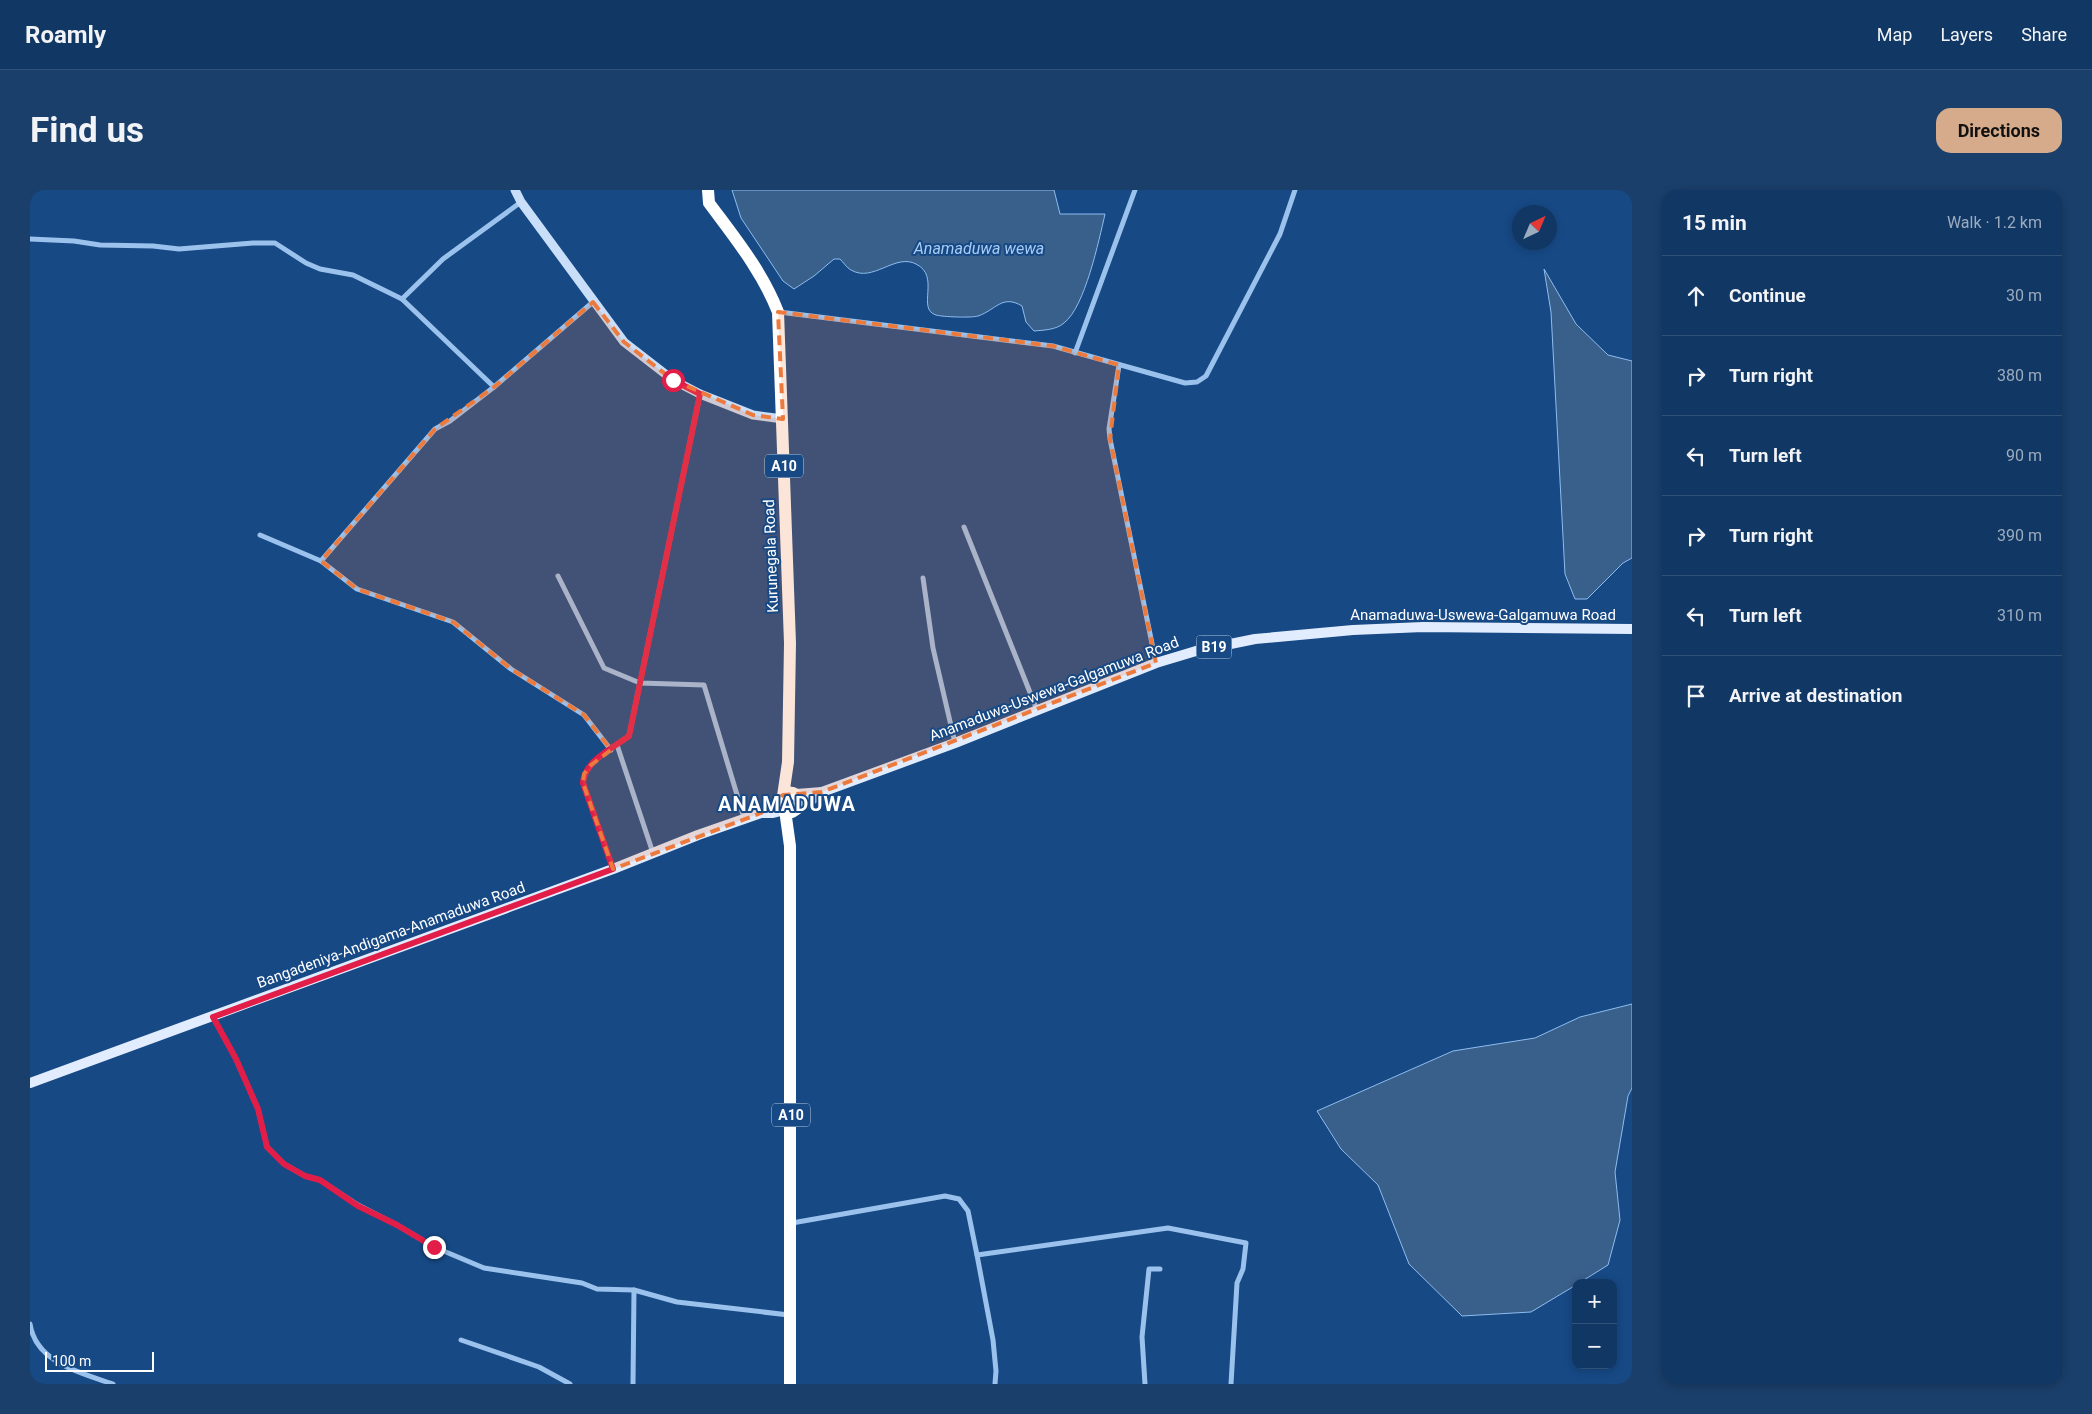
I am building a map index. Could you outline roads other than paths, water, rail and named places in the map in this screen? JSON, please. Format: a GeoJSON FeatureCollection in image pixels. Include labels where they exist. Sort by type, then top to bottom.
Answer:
{"type":"FeatureCollection","features":[{"type":"Feature","properties":{"kind":"highway","name":"Kurunegala Road"},"geometry":{"type":"LineString","coordinates":[[708,190],[709,203],[757,268],[778,312],[790,643],[788,762],[783,802]]}},
{"type":"Feature","properties":{"kind":"highway","name":"Kurunegala Road"},"geometry":{"type":"LineString","coordinates":[[788,762],[798,802]]}},
{"type":"Feature","properties":{"kind":"highway"},"geometry":{"type":"LineString","coordinates":[[791,792],[798,802],[792,812],[783,802],[791,792]]}},
{"type":"Feature","properties":{"kind":"highway","name":"A10"},"geometry":{"type":"LineString","coordinates":[[783,802],[790,846],[792,1223],[790,1384]]}},
{"type":"Feature","properties":{"kind":"highway","name":"A10"},"geometry":{"type":"LineString","coordinates":[[790,846],[798,802]]}},
{"type":"Feature","properties":{"kind":"main road","name":"Anamaduwa-Uswewa-Galgamuwa Road"},"geometry":{"type":"LineString","coordinates":[[798,802],[955,743],[1156,663],[1196,651],[1255,640],[1353,630],[1423,627],[1632,629]]}},
{"type":"Feature","properties":{"kind":"main road","name":"Bangadeniya-Andigama-Anamaduwa Road"},"geometry":{"type":"LineString","coordinates":[[30,1083],[613,869],[744,818],[761,813],[773,813],[783,802]]}},
{"type":"Feature","properties":{"kind":"street"},"geometry":{"type":"LineString","coordinates":[[515,190],[521,202],[624,342],[673,380],[700,394],[753,415],[783,419]]}},
{"type":"Feature","properties":{"kind":"street"},"geometry":{"type":"LineString","coordinates":[[1075,352],[1135,190]]}},
{"type":"Feature","properties":{"kind":"street"},"geometry":{"type":"LineString","coordinates":[[778,312],[1053,346],[1185,384],[1197,382],[1206,376],[1280,234],[1294,190]]}},
{"type":"Feature","properties":{"kind":"street"},"geometry":{"type":"LineString","coordinates":[[402,299],[443,259],[521,202]]}},
{"type":"Feature","properties":{"kind":"street"},"geometry":{"type":"LineString","coordinates":[[30,239],[74,241],[100,245],[153,246],[179,250],[254,243],[275,243],[306,263],[320,269],[353,275],[402,299],[494,387]]}},
{"type":"Feature","properties":{"kind":"street"},"geometry":{"type":"LineString","coordinates":[[321,561],[435,429],[450,421],[494,387],[593,302]]}},
{"type":"Feature","properties":{"kind":"street"},"geometry":{"type":"LineString","coordinates":[[1119,365],[1109,428],[1110,439],[1156,663]]}},
{"type":"Feature","properties":{"kind":"street"},"geometry":{"type":"LineString","coordinates":[[613,869],[583,783],[584,774],[591,765],[629,736],[700,394]]}},
{"type":"Feature","properties":{"kind":"street"},"geometry":{"type":"LineString","coordinates":[[964,527],[1037,710]]}},
{"type":"Feature","properties":{"kind":"street"},"geometry":{"type":"LineString","coordinates":[[260,535],[321,561],[357,589],[453,622],[511,669],[584,714],[610,750]]}},
{"type":"Feature","properties":{"kind":"street"},"geometry":{"type":"LineString","coordinates":[[558,576],[604,668],[640,683],[704,685],[744,818]]}},
{"type":"Feature","properties":{"kind":"street"},"geometry":{"type":"LineString","coordinates":[[923,578],[933,648],[955,743]]}},
{"type":"Feature","properties":{"kind":"street"},"geometry":{"type":"LineString","coordinates":[[617,745],[653,853]]}},
{"type":"Feature","properties":{"kind":"street"},"geometry":{"type":"LineString","coordinates":[[213,1017],[236,1059],[258,1109],[267,1147],[284,1164],[305,1176],[320,1180],[358,1206],[397,1225],[434,1247],[484,1268],[582,1283],[597,1289],[634,1290],[677,1302],[791,1315]]}},
{"type":"Feature","properties":{"kind":"street"},"geometry":{"type":"LineString","coordinates":[[792,1223],[945,1196],[959,1198],[968,1211],[977,1255],[993,1340],[996,1371],[995,1384]]}},
{"type":"Feature","properties":{"kind":"street"},"geometry":{"type":"LineString","coordinates":[[977,1255],[1168,1228],[1246,1243],[1243,1269],[1237,1282],[1231,1384]]}},
{"type":"Feature","properties":{"kind":"street"},"geometry":{"type":"LineString","coordinates":[[1145,1384],[1142,1337],[1149,1269],[1160,1269]]}},
{"type":"Feature","properties":{"kind":"street"},"geometry":{"type":"LineString","coordinates":[[633,1384],[634,1290]]}},
{"type":"Feature","properties":{"kind":"street"},"geometry":{"type":"LineString","coordinates":[[30,1324],[38,1345],[47,1355],[76,1373],[113,1384]]}},
{"type":"Feature","properties":{"kind":"street"},"geometry":{"type":"LineString","coordinates":[[461,1340],[539,1366],[570,1384]]}},
{"type":"Feature","properties":{"kind":"water","name":"Anamaduwa wewa"},"geometry":{"type":"Polygon","coordinates":[[[732,190],[1054,190],[1060,214],[1105,214],[1085,288],[1072,315],[1057,327],[1034,331],[1026,322],[1022,306],[1015,303],[1004,302],[975,317],[936,315],[930,312],[927,299],[927,276],[923,269],[916,264],[908,262],[892,264],[876,271],[859,273],[850,269],[840,259],[834,259],[814,276],[794,289],[783,281],[741,218],[732,190]]]}},
{"type":"Feature","properties":{"kind":"water"},"geometry":{"type":"Polygon","coordinates":[[[1544,269],[1576,324],[1608,355],[1632,361],[1632,558],[1623,563],[1587,599],[1575,599],[1565,574],[1551,312],[1544,269]]]}},
{"type":"Feature","properties":{"kind":"water"},"geometry":{"type":"Polygon","coordinates":[[[1632,1004],[1632,1088],[1628,1096],[1615,1172],[1620,1220],[1608,1265],[1585,1279],[1572,1279],[1572,1287],[1531,1312],[1462,1316],[1409,1264],[1378,1185],[1341,1149],[1317,1111],[1453,1051],[1535,1038],[1580,1017],[1632,1004]]]}},
{"type":"Feature","properties":{"kind":"district","name":"ANAMADUWA"},"geometry":{"type":"Point","coordinates":[787,804]}}]}
